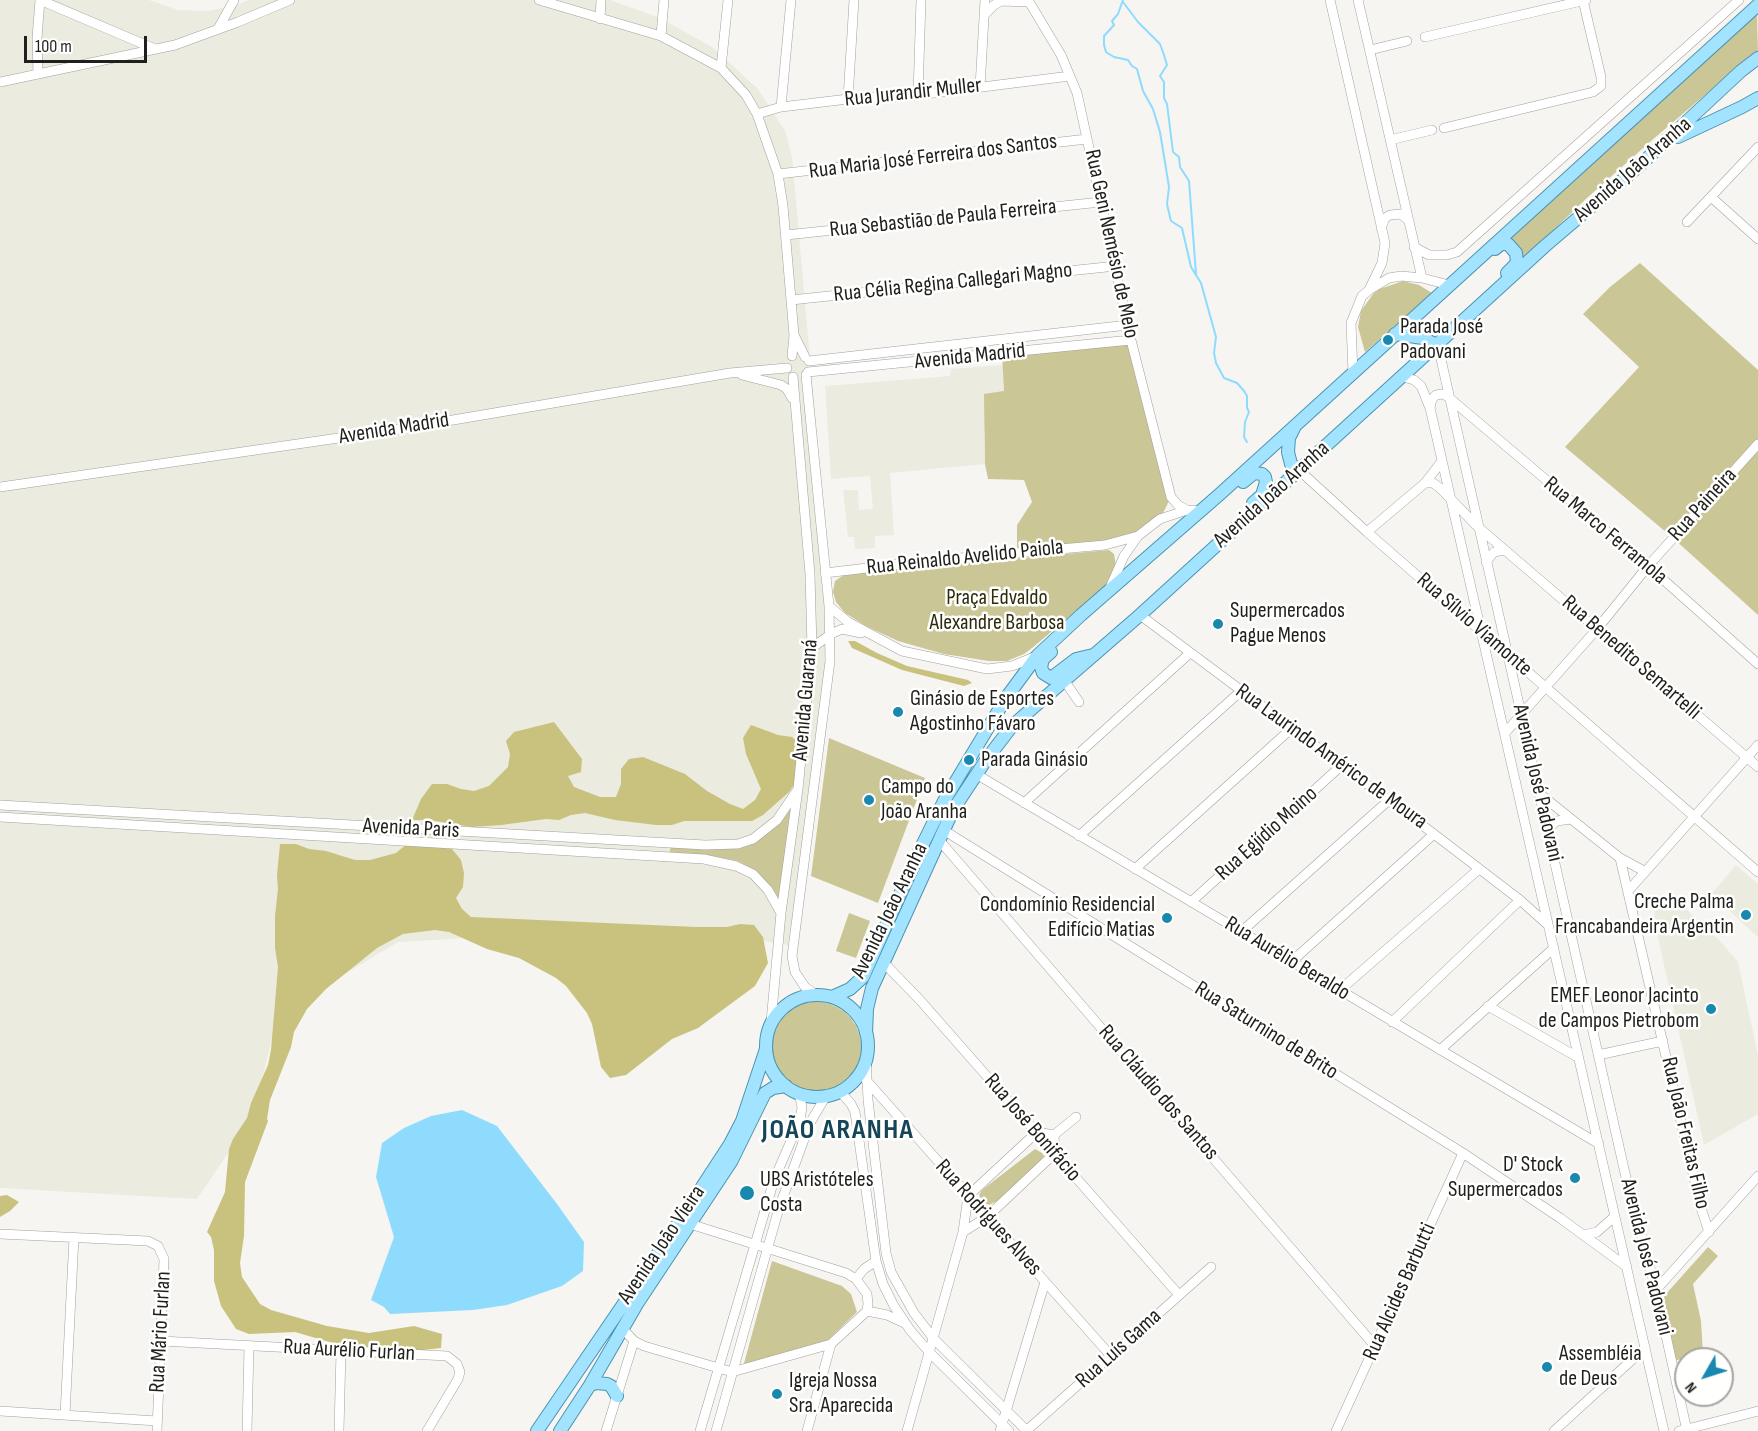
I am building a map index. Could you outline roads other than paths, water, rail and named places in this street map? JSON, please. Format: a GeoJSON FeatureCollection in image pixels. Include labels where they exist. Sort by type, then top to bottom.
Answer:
{"type":"FeatureCollection","features":[{"type":"Feature","properties":{"kind":"main road","name":"Avenida João Aranha"},"geometry":{"type":"LineString","coordinates":[[832,997],[850,989],[863,977],[941,807],[1006,698],[1037,656],[1107,594],[1193,511],[1220,494],[1758,5]]}},
{"type":"Feature","properties":{"kind":"main road","name":"Avenida João Aranha"},"geometry":{"type":"LineString","coordinates":[[866,1034],[870,995],[953,810],[995,746],[1012,726],[1140,615],[1438,346],[1545,246],[1666,142],[1741,71],[1758,58]]}},
{"type":"Feature","properties":{"kind":"main road"},"geometry":{"type":"LineString","coordinates":[[1666,142],[1754,102]]}},
{"type":"Feature","properties":{"kind":"main road"},"geometry":{"type":"LineString","coordinates":[[1453,331],[1455,320],[1514,266],[1518,259],[1512,246],[1504,243],[1477,265],[1468,268]]}},
{"type":"Feature","properties":{"kind":"main road"},"geometry":{"type":"LineString","coordinates":[[1395,334],[1423,338],[1438,346]]}},
{"type":"Feature","properties":{"kind":"main road"},"geometry":{"type":"LineString","coordinates":[[1294,426],[1289,438],[1288,452],[1291,464],[1300,471]]}},
{"type":"Feature","properties":{"kind":"main road"},"geometry":{"type":"LineString","coordinates":[[1220,494],[1231,491],[1254,473],[1262,474],[1266,482],[1262,495],[1223,530],[1220,541]]}},
{"type":"Feature","properties":{"kind":"main road"},"geometry":{"type":"LineString","coordinates":[[1081,615],[1078,626],[1043,659],[1042,673],[1051,678],[1076,659],[1094,655]]}},
{"type":"Feature","properties":{"kind":"main road"},"geometry":{"type":"LineString","coordinates":[[816,994],[832,997],[846,1004],[857,1014],[866,1034],[866,1057],[857,1077],[840,1091],[826,1096],[800,1094],[786,1086],[772,1069],[766,1049],[771,1022],[790,1002],[802,997],[816,994]]}},
{"type":"Feature","properties":{"kind":"main road","name":"Avenida João Vieira"},"geometry":{"type":"LineString","coordinates":[[537,1431],[730,1144],[742,1121],[766,1049]]}},
{"type":"Feature","properties":{"kind":"main road","name":"Avenida João Vieira"},"geometry":{"type":"LineString","coordinates":[[560,1431],[590,1385],[622,1328],[731,1162],[765,1094],[773,1088],[786,1086]]}},
{"type":"Feature","properties":{"kind":"main road"},"geometry":{"type":"LineString","coordinates":[[590,1385],[596,1383],[612,1386],[617,1396]]}},
{"type":"Feature","properties":{"kind":"street"},"geometry":{"type":"LineString","coordinates":[[38,74],[37,38],[40,0],[155,49]]}},
{"type":"Feature","properties":{"kind":"street"},"geometry":{"type":"LineString","coordinates":[[218,29],[234,0]]}},
{"type":"Feature","properties":{"kind":"street"},"geometry":{"type":"LineString","coordinates":[[540,0],[661,36],[721,68],[746,95],[757,114],[778,174],[786,235],[794,335],[792,356],[787,368],[793,377],[800,378],[807,374],[807,359],[794,335]]}},
{"type":"Feature","properties":{"kind":"street"},"geometry":{"type":"LineString","coordinates":[[600,19],[601,0]]}},
{"type":"Feature","properties":{"kind":"street"},"geometry":{"type":"LineString","coordinates":[[661,36],[664,0]]}},
{"type":"Feature","properties":{"kind":"street"},"geometry":{"type":"LineString","coordinates":[[721,68],[728,0]]}},
{"type":"Feature","properties":{"kind":"street"},"geometry":{"type":"LineString","coordinates":[[781,107],[791,0]]}},
{"type":"Feature","properties":{"kind":"street"},"geometry":{"type":"LineString","coordinates":[[848,99],[855,0]]}},
{"type":"Feature","properties":{"kind":"street"},"geometry":{"type":"LineString","coordinates":[[918,96],[921,0]]}},
{"type":"Feature","properties":{"kind":"street"},"geometry":{"type":"LineString","coordinates":[[980,87],[985,0]]}},
{"type":"Feature","properties":{"kind":"street"},"geometry":{"type":"LineString","coordinates":[[1330,0],[1381,229],[1384,253],[1376,278],[1369,290]]}},
{"type":"Feature","properties":{"kind":"street"},"geometry":{"type":"LineString","coordinates":[[1358,0],[1422,278]]}},
{"type":"Feature","properties":{"kind":"street"},"geometry":{"type":"LineString","coordinates":[[1425,37],[1584,0],[1601,77],[1600,86],[1593,92],[1444,128]]}},
{"type":"Feature","properties":{"kind":"street"},"geometry":{"type":"LineString","coordinates":[[1414,247],[1429,255],[1448,255],[1457,252],[1739,0]]}},
{"type":"Feature","properties":{"kind":"street"},"geometry":{"type":"LineString","coordinates":[[0,82],[175,45],[283,1]]}},
{"type":"Feature","properties":{"kind":"street"},"geometry":{"type":"LineString","coordinates":[[984,15],[994,4],[1001,1],[1028,1]]}},
{"type":"Feature","properties":{"kind":"street","name":"Rua Geni Nemésio de Melo"},"geometry":{"type":"LineString","coordinates":[[1028,1],[1062,55],[1070,76],[1088,139],[1131,340],[1171,497]]}},
{"type":"Feature","properties":{"kind":"street"},"geometry":{"type":"LineString","coordinates":[[1370,50],[1407,41]]}},
{"type":"Feature","properties":{"kind":"street","name":"Rua Jurandir Muller"},"geometry":{"type":"LineString","coordinates":[[757,114],[781,107],[848,99],[918,96],[1070,76]]}},
{"type":"Feature","properties":{"kind":"street"},"geometry":{"type":"LineString","coordinates":[[1390,140],[1432,130]]}},
{"type":"Feature","properties":{"kind":"street","name":"Rua Maria José Ferreira dos Santos"},"geometry":{"type":"LineString","coordinates":[[778,174],[1088,139]]}},
{"type":"Feature","properties":{"kind":"street"},"geometry":{"type":"LineString","coordinates":[[1687,222],[1758,147]]}},
{"type":"Feature","properties":{"kind":"street"},"geometry":{"type":"LineString","coordinates":[[1711,197],[1758,239]]}},
{"type":"Feature","properties":{"kind":"street","name":"Rua Sebastião de Paula Ferreira"},"geometry":{"type":"LineString","coordinates":[[786,235],[1101,202]]}},
{"type":"Feature","properties":{"kind":"street"},"geometry":{"type":"LineString","coordinates":[[1381,229],[1384,218],[1390,215],[1401,214],[1408,220]]}},
{"type":"Feature","properties":{"kind":"street","name":"Rua Célia Regina Callegari Magno"},"geometry":{"type":"LineString","coordinates":[[791,300],[1116,266]]}},
{"type":"Feature","properties":{"kind":"street"},"geometry":{"type":"LineString","coordinates":[[1353,373],[1351,323],[1362,296],[1389,278],[1401,276],[1422,278],[1449,285]]}},
{"type":"Feature","properties":{"kind":"street","name":"Avenida Madrid"},"geometry":{"type":"LineString","coordinates":[[807,359],[1128,325]]}},
{"type":"Feature","properties":{"kind":"street","name":"Avenida Madrid"},"geometry":{"type":"LineString","coordinates":[[807,374],[1131,340]]}},
{"type":"Feature","properties":{"kind":"street","name":"Avenida José Padovani"},"geometry":{"type":"LineString","coordinates":[[1438,346],[1627,1182],[1656,1290],[1684,1430]]}},
{"type":"Feature","properties":{"kind":"street"},"geometry":{"type":"LineString","coordinates":[[792,356],[797,355],[807,359]]}},
{"type":"Feature","properties":{"kind":"street","name":"Avenida Madrid"},"geometry":{"type":"LineString","coordinates":[[0,487],[382,432],[730,373],[787,368]]}},
{"type":"Feature","properties":{"kind":"street"},"geometry":{"type":"LineString","coordinates":[[730,373],[788,389],[792,396],[796,416]]}},
{"type":"Feature","properties":{"kind":"street","name":"Avenida Guaraná"},"geometry":{"type":"LineString","coordinates":[[807,374],[831,634],[829,670],[792,956],[795,972],[805,987],[816,994]]}},
{"type":"Feature","properties":{"kind":"street","name":"Avenida Guaraná"},"geometry":{"type":"LineString","coordinates":[[771,1022],[781,913],[798,789],[812,648],[810,574],[793,377]]}},
{"type":"Feature","properties":{"kind":"street","name":"Avenida José Padovani"},"geometry":{"type":"LineString","coordinates":[[1403,377],[1414,380],[1421,386],[1430,408],[1664,1431]]}},
{"type":"Feature","properties":{"kind":"street"},"geometry":{"type":"LineString","coordinates":[[1430,408],[1432,399],[1436,395],[1442,394],[1450,400]]}},
{"type":"Feature","properties":{"kind":"street","name":"Rua Marco Ferramola"},"geometry":{"type":"LineString","coordinates":[[1450,400],[1648,566],[1758,664]]}},
{"type":"Feature","properties":{"kind":"street","name":"Rua Paineira"},"geometry":{"type":"LineString","coordinates":[[1505,732],[1597,629],[1648,566],[1758,444]]}},
{"type":"Feature","properties":{"kind":"street"},"geometry":{"type":"LineString","coordinates":[[1367,532],[1425,483],[1442,460]]}},
{"type":"Feature","properties":{"kind":"street","name":"Rua Sílvio Viamonte"},"geometry":{"type":"LineString","coordinates":[[1300,471],[1758,872]]}},
{"type":"Feature","properties":{"kind":"street","name":"Rua Benedito Semartelli"},"geometry":{"type":"LineString","coordinates":[[1425,483],[1433,483],[1440,488],[1504,550],[1758,767]]}},
{"type":"Feature","properties":{"kind":"street"},"geometry":{"type":"LineString","coordinates":[[1160,519],[1171,497],[1193,511]]}},
{"type":"Feature","properties":{"kind":"street"},"geometry":{"type":"LineString","coordinates":[[1107,594],[1124,556],[1138,536],[1160,519],[1193,511]]}},
{"type":"Feature","properties":{"kind":"street","name":"Rua Reinaldo Avelido Paiola"},"geometry":{"type":"LineString","coordinates":[[825,573],[1105,545],[1138,536]]}},
{"type":"Feature","properties":{"kind":"street"},"geometry":{"type":"LineString","coordinates":[[1105,545],[1124,556]]}},
{"type":"Feature","properties":{"kind":"street"},"geometry":{"type":"LineString","coordinates":[[1486,562],[1494,552],[1504,550]]}},
{"type":"Feature","properties":{"kind":"street"},"geometry":{"type":"LineString","coordinates":[[829,606],[848,622],[902,651],[987,669],[1012,666],[1037,656]]}},
{"type":"Feature","properties":{"kind":"street","name":"Rua Laurindo Américo de Moura"},"geometry":{"type":"LineString","coordinates":[[1140,615],[1434,834],[1520,900],[1548,925]]}},
{"type":"Feature","properties":{"kind":"street"},"geometry":{"type":"LineString","coordinates":[[812,648],[831,634],[842,630],[869,634]]}},
{"type":"Feature","properties":{"kind":"street"},"geometry":{"type":"LineString","coordinates":[[1024,803],[1190,653]]}},
{"type":"Feature","properties":{"kind":"street"},"geometry":{"type":"LineString","coordinates":[[1064,680],[1079,702]]}},
{"type":"Feature","properties":{"kind":"street"},"geometry":{"type":"LineString","coordinates":[[1079,836],[1241,691]]}},
{"type":"Feature","properties":{"kind":"street"},"geometry":{"type":"LineString","coordinates":[[1135,869],[1292,728]]}},
{"type":"Feature","properties":{"kind":"street"},"geometry":{"type":"LineString","coordinates":[[1629,890],[1758,745]]}},
{"type":"Feature","properties":{"kind":"street","name":"Rua Egjídio Moino"},"geometry":{"type":"LineString","coordinates":[[1191,902],[1342,765]]}},
{"type":"Feature","properties":{"kind":"street","name":"Rua Aurélio Beraldo"},"geometry":{"type":"LineString","coordinates":[[976,774],[1599,1144]]}},
{"type":"Feature","properties":{"kind":"street","name":"Avenida Paris"},"geometry":{"type":"LineString","coordinates":[[0,805],[662,844],[738,844],[753,839],[766,830],[785,810],[798,789]]}},
{"type":"Feature","properties":{"kind":"street"},"geometry":{"type":"LineString","coordinates":[[1540,794],[1620,858],[1644,871]]}},
{"type":"Feature","properties":{"kind":"street"},"geometry":{"type":"LineString","coordinates":[[1241,932],[1389,800]]}},
{"type":"Feature","properties":{"kind":"street","name":"Avenida Paris"},"geometry":{"type":"LineString","coordinates":[[0,817],[718,861],[753,874],[768,890],[781,913]]}},
{"type":"Feature","properties":{"kind":"street"},"geometry":{"type":"LineString","coordinates":[[1548,833],[1557,820],[1571,819]]}},
{"type":"Feature","properties":{"kind":"street"},"geometry":{"type":"LineString","coordinates":[[353,826],[353,838]]}},
{"type":"Feature","properties":{"kind":"street"},"geometry":{"type":"LineString","coordinates":[[1291,962],[1434,834]]}},
{"type":"Feature","properties":{"kind":"street","name":"Rua Saturnino de Brito"},"geometry":{"type":"LineString","coordinates":[[942,836],[975,851],[1463,1153],[1627,1266]]}},
{"type":"Feature","properties":{"kind":"street","name":"Rua Cláudio dos Santos"},"geometry":{"type":"LineString","coordinates":[[942,836],[965,868],[1375,1346]]}},
{"type":"Feature","properties":{"kind":"street"},"geometry":{"type":"LineString","coordinates":[[965,868],[975,851]]}},
{"type":"Feature","properties":{"kind":"street","name":"Rua João Freitas Filho"},"geometry":{"type":"LineString","coordinates":[[1620,858],[1701,1208],[1709,1232]]}},
{"type":"Feature","properties":{"kind":"street"},"geometry":{"type":"LineString","coordinates":[[1340,990],[1479,869]]}},
{"type":"Feature","properties":{"kind":"street"},"geometry":{"type":"LineString","coordinates":[[1392,1022],[1520,900],[1532,900],[1541,891]]}},
{"type":"Feature","properties":{"kind":"street"},"geometry":{"type":"LineString","coordinates":[[1440,1050],[1554,948]]}},
{"type":"Feature","properties":{"kind":"street","name":"Rua José Bonifácio"},"geometry":{"type":"LineString","coordinates":[[883,962],[919,999],[1037,1132],[1179,1296]]}},
{"type":"Feature","properties":{"kind":"street"},"geometry":{"type":"LineString","coordinates":[[1488,1006],[1579,1058]]}},
{"type":"Feature","properties":{"kind":"street"},"geometry":{"type":"LineString","coordinates":[[1598,1055],[1663,1041]]}},
{"type":"Feature","properties":{"kind":"street"},"geometry":{"type":"LineString","coordinates":[[866,1057],[866,1080],[886,1253],[891,1272],[914,1313],[934,1339],[1026,1431]]}},
{"type":"Feature","properties":{"kind":"street","name":"Rua Rodrigues Alves"},"geometry":{"type":"LineString","coordinates":[[866,1080],[1111,1356]]}},
{"type":"Feature","properties":{"kind":"street"},"geometry":{"type":"LineString","coordinates":[[840,1091],[855,1112],[876,1261],[884,1284],[906,1323],[930,1353],[1004,1429]]}},
{"type":"Feature","properties":{"kind":"street"},"geometry":{"type":"LineString","coordinates":[[700,1431],[774,1180],[801,1115],[800,1094]]}},
{"type":"Feature","properties":{"kind":"street"},"geometry":{"type":"LineString","coordinates":[[716,1431],[779,1208],[810,1123],[826,1096]]}},
{"type":"Feature","properties":{"kind":"street"},"geometry":{"type":"LineString","coordinates":[[963,1232],[987,1218],[1054,1153],[1054,1136],[1076,1116]]}},
{"type":"Feature","properties":{"kind":"street"},"geometry":{"type":"LineString","coordinates":[[907,1431],[963,1232],[968,1196],[1037,1132],[1054,1136]]}},
{"type":"Feature","properties":{"kind":"street","name":"Rua Alcides Barbutti"},"geometry":{"type":"LineString","coordinates":[[1336,1431],[1463,1153]]}},
{"type":"Feature","properties":{"kind":"street"},"geometry":{"type":"LineString","coordinates":[[1656,1290],[1758,1176]]}},
{"type":"Feature","properties":{"kind":"street"},"geometry":{"type":"LineString","coordinates":[[1584,1235],[1597,1233],[1616,1216]]}},
{"type":"Feature","properties":{"kind":"street"},"geometry":{"type":"LineString","coordinates":[[622,1328],[634,1341],[732,1372],[831,1344],[867,1311],[867,1294],[856,1279],[836,1268],[690,1224]]}},
{"type":"Feature","properties":{"kind":"street"},"geometry":{"type":"LineString","coordinates":[[0,1234],[74,1237],[66,1415]]}},
{"type":"Feature","properties":{"kind":"street","name":"Rua Mário Furlan"},"geometry":{"type":"LineString","coordinates":[[74,1237],[148,1241],[158,1245],[164,1259],[157,1426]]}},
{"type":"Feature","properties":{"kind":"street"},"geometry":{"type":"LineString","coordinates":[[856,1279],[864,1269],[876,1261]]}},
{"type":"Feature","properties":{"kind":"street","name":"Rua Luís Gama"},"geometry":{"type":"LineString","coordinates":[[1026,1431],[1211,1267]]}},
{"type":"Feature","properties":{"kind":"street"},"geometry":{"type":"LineString","coordinates":[[1004,1429],[1006,1411],[1045,1282]]}},
{"type":"Feature","properties":{"kind":"street"},"geometry":{"type":"LineString","coordinates":[[867,1311],[887,1315],[906,1323]]}},
{"type":"Feature","properties":{"kind":"street","name":"Rua Aurélio Furlan"},"geometry":{"type":"LineString","coordinates":[[161,1341],[447,1356],[457,1364],[460,1372],[427,1431]]}},
{"type":"Feature","properties":{"kind":"street"},"geometry":{"type":"LineString","coordinates":[[606,1431],[634,1341]]}},
{"type":"Feature","properties":{"kind":"street"},"geometry":{"type":"LineString","coordinates":[[807,1431],[831,1344]]}},
{"type":"Feature","properties":{"kind":"street"},"geometry":{"type":"LineString","coordinates":[[247,1431],[249,1346]]}},
{"type":"Feature","properties":{"kind":"street"},"geometry":{"type":"LineString","coordinates":[[1554,1431],[1646,1348]]}},
{"type":"Feature","properties":{"kind":"street"},"geometry":{"type":"LineString","coordinates":[[339,1431],[341,1351]]}},
{"type":"Feature","properties":{"kind":"street"},"geometry":{"type":"LineString","coordinates":[[0,1411],[66,1415],[157,1426]]}},
{"type":"Feature","properties":{"kind":"street"},"geometry":{"type":"LineString","coordinates":[[1684,1430],[1758,1411]]}},
{"type":"Feature","properties":{"kind":"water"},"geometry":{"type":"Polygon","coordinates":[[[462,1110],[497,1126],[557,1204],[584,1242],[583,1271],[562,1286],[507,1305],[473,1310],[390,1314],[384,1307],[371,1300],[394,1237],[376,1177],[382,1143],[404,1128],[431,1116],[462,1110]]]}},
{"type":"Feature","properties":{"kind":"waterway"},"geometry":{"type":"LineString","coordinates":[[1123,0],[1118,14],[1112,21],[1114,25],[1104,36],[1104,45],[1106,52],[1114,57],[1128,60],[1137,69],[1143,91],[1153,109],[1160,132],[1169,187],[1167,204],[1171,221],[1182,228],[1191,267],[1201,283],[1216,337],[1214,353],[1216,363],[1224,378],[1237,383],[1247,396],[1249,412],[1245,422],[1244,437],[1247,442]]}},
{"type":"Feature","properties":{"kind":"waterway"},"geometry":{"type":"LineString","coordinates":[[1123,2],[1138,22],[1160,44],[1167,65],[1160,76],[1164,82],[1164,98],[1167,104],[1173,152],[1179,157],[1180,167],[1189,181],[1196,274]]}},
{"type":"Feature","properties":{"kind":"place","name":"Parada José Padovani"},"geometry":{"type":"Point","coordinates":[1388,340]}},
{"type":"Feature","properties":{"kind":"place","name":"Supermercados Pague Menos"},"geometry":{"type":"Point","coordinates":[1218,624]}},
{"type":"Feature","properties":{"kind":"place","name":"Ginásio de Esportes Agostinho Fávaro"},"geometry":{"type":"Point","coordinates":[898,712]}},
{"type":"Feature","properties":{"kind":"place","name":"Parada Ginásio"},"geometry":{"type":"Point","coordinates":[969,760]}},
{"type":"Feature","properties":{"kind":"place","name":"Campo do João Aranha"},"geometry":{"type":"Point","coordinates":[869,800]}},
{"type":"Feature","properties":{"kind":"place","name":"Creche Palma Francabandeira Argentin"},"geometry":{"type":"Point","coordinates":[1746,915]}},
{"type":"Feature","properties":{"kind":"place","name":"Condomínio Residencial Edifício Matias"},"geometry":{"type":"Point","coordinates":[1167,918]}},
{"type":"Feature","properties":{"kind":"place","name":"EMEF Leonor Jacinto de Campos Pietrobom"},"geometry":{"type":"Point","coordinates":[1711,1009]}},
{"type":"Feature","properties":{"kind":"place","name":"D' Stock Supermercados"},"geometry":{"type":"Point","coordinates":[1575,1178]}},
{"type":"Feature","properties":{"kind":"place","name":"UBS Aristóteles Costa"},"geometry":{"type":"Point","coordinates":[747,1193]}},
{"type":"Feature","properties":{"kind":"place","name":"Assembléia de Deus"},"geometry":{"type":"Point","coordinates":[1547,1367]}},
{"type":"Feature","properties":{"kind":"place","name":"Igreja Nossa Sra. Aparecida"},"geometry":{"type":"Point","coordinates":[777,1394]}},
{"type":"Feature","properties":{"kind":"district","name":"JOÃO ARANHA"},"geometry":{"type":"Point","coordinates":[838,1131]}},
{"type":"Feature","properties":{"kind":"park label","name":"Praça Edvaldo Alexandre Barbosa"},"geometry":{"type":"Point","coordinates":[997,610]}}]}
